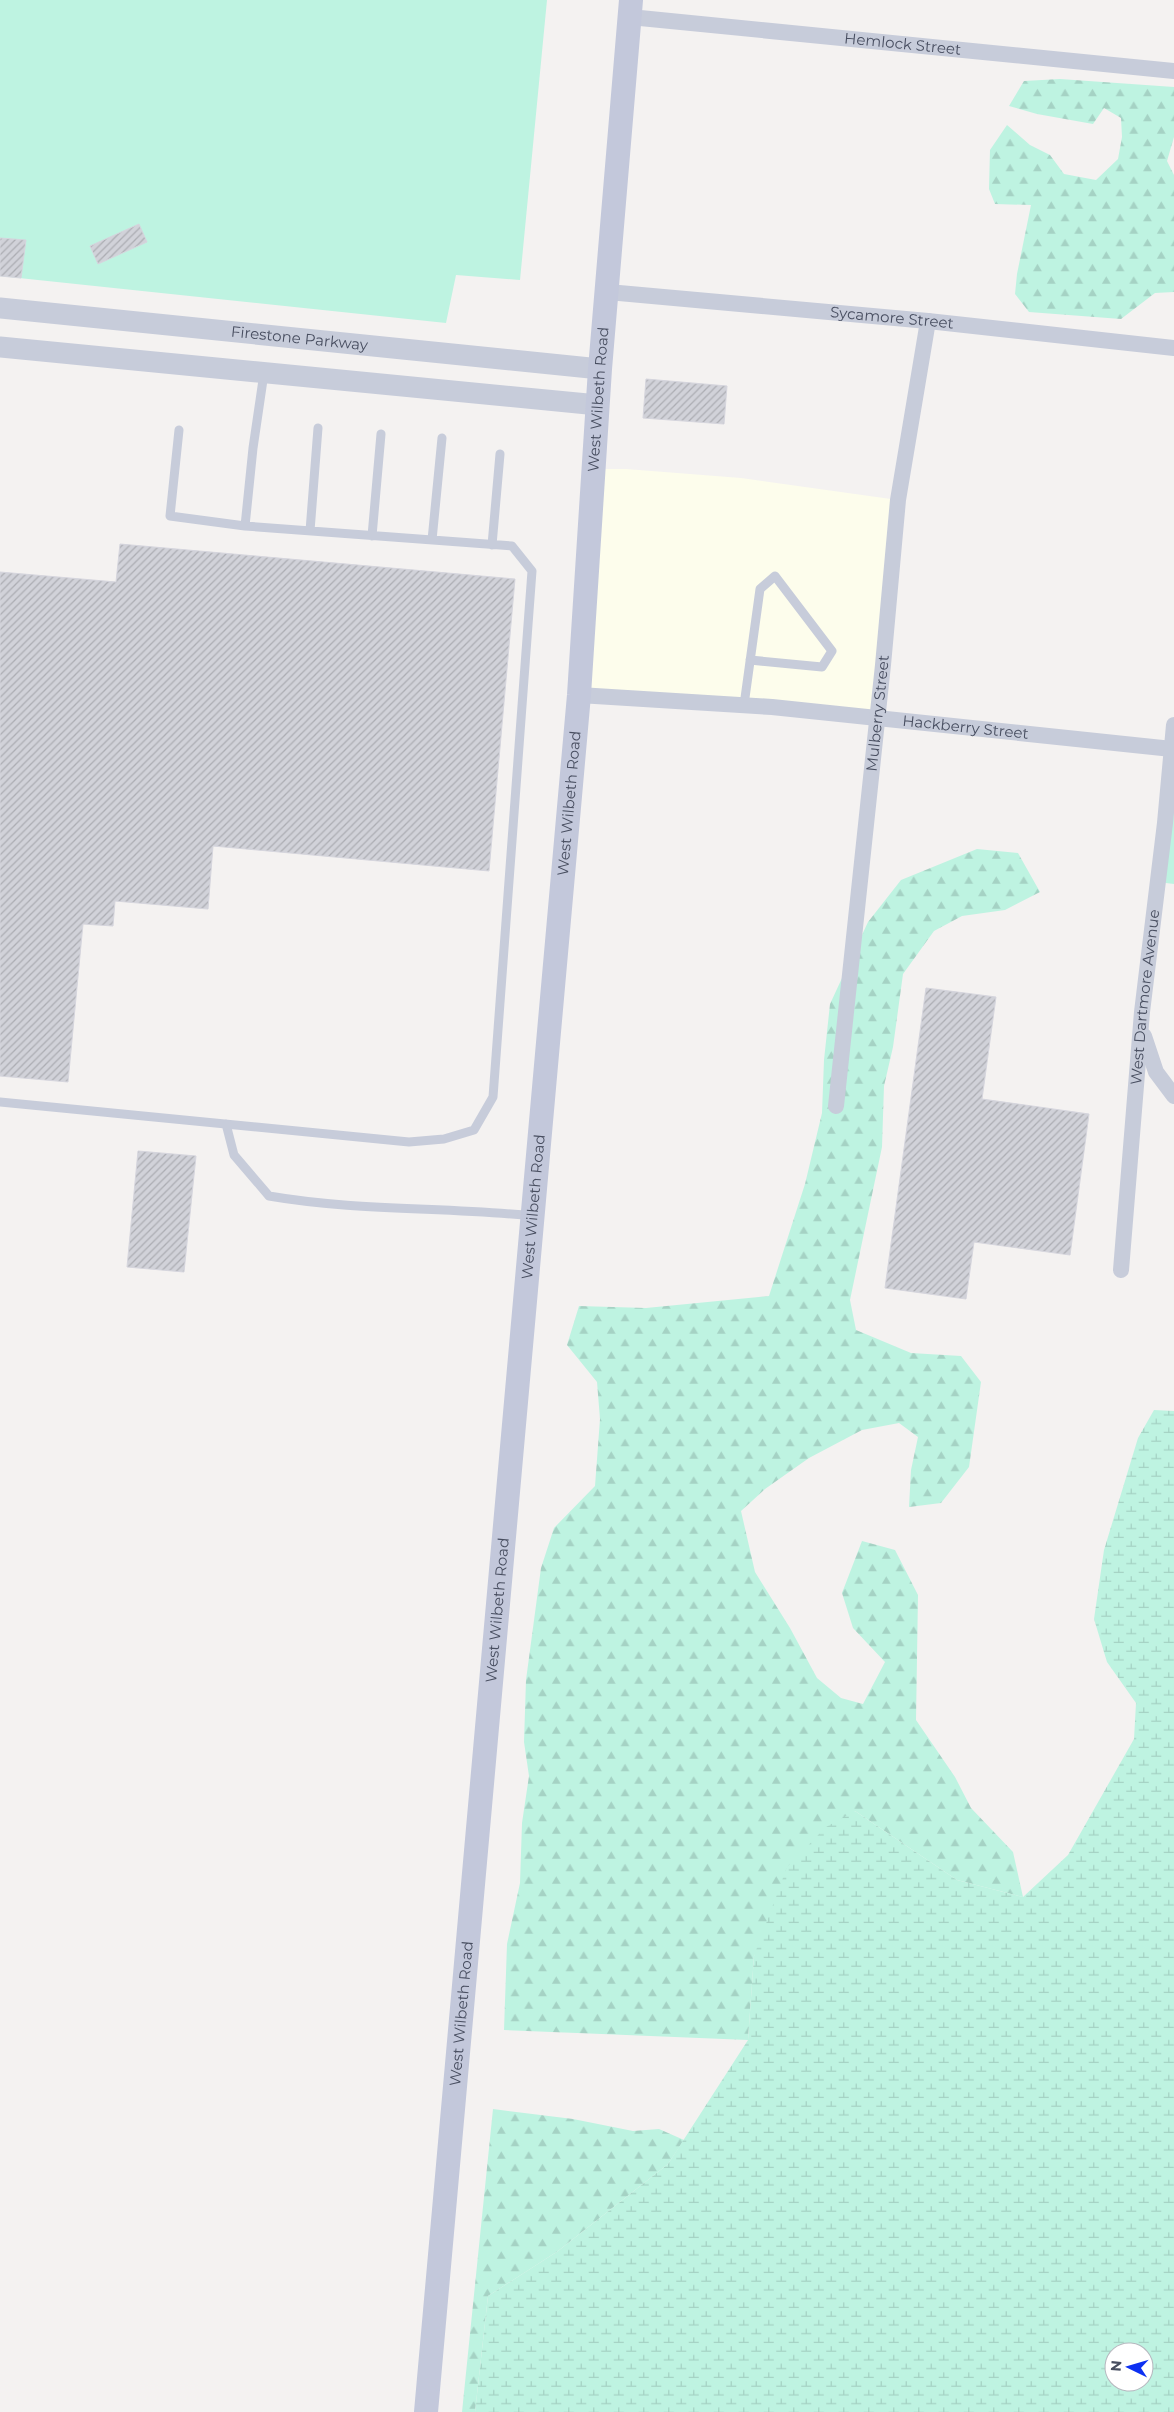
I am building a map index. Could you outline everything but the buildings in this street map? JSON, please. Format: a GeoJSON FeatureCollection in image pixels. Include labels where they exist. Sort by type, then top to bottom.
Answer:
{"type":"FeatureCollection","features":[{"type":"Feature","properties":{"kind":"main road","name":"West Wilbeth Road"},"geometry":{"type":"LineString","coordinates":[[426,2412],[579,695],[600,369],[608,292],[630,8]]}},
{"type":"Feature","properties":{"kind":"street","name":"Hemlock Street"},"geometry":{"type":"LineString","coordinates":[[630,8],[1174,71]]}},
{"type":"Feature","properties":{"kind":"street","name":"Sycamore Street"},"geometry":{"type":"LineString","coordinates":[[608,292],[928,321],[1174,348]]}},
{"type":"Feature","properties":{"kind":"street","name":"Firestone Parkway"},"geometry":{"type":"LineString","coordinates":[[0,308],[600,369]]}},
{"type":"Feature","properties":{"kind":"street","name":"Mulberry Street"},"geometry":{"type":"LineString","coordinates":[[836,1106],[878,718],[898,500],[928,321]]}},
{"type":"Feature","properties":{"kind":"street"},"geometry":{"type":"LineString","coordinates":[[0,347],[598,405]]}},
{"type":"Feature","properties":{"kind":"street","name":"Hackberry Street"},"geometry":{"type":"LineString","coordinates":[[579,695],[744,705],[1172,750]]}},
{"type":"Feature","properties":{"kind":"street","name":"West Dartmore Avenue"},"geometry":{"type":"LineString","coordinates":[[1120,1270],[1142,1012],[1165,823],[1174,725]]}},
{"type":"Feature","properties":{"kind":"street"},"geometry":{"type":"LineString","coordinates":[[1142,1012],[1145,1043],[1150,1059],[1156,1072],[1174,1096]]}},
{"type":"Feature","properties":{"kind":"lane"},"geometry":{"type":"LineString","coordinates":[[245,526],[253,448],[264,373]]}},
{"type":"Feature","properties":{"kind":"lane"},"geometry":{"type":"LineString","coordinates":[[310,531],[318,428]]}},
{"type":"Feature","properties":{"kind":"lane"},"geometry":{"type":"LineString","coordinates":[[0,1102],[409,1142],[444,1139],[474,1130],[493,1096],[532,570],[512,546],[245,526],[170,516],[179,430]]}},
{"type":"Feature","properties":{"kind":"lane"},"geometry":{"type":"LineString","coordinates":[[372,536],[381,434]]}},
{"type":"Feature","properties":{"kind":"lane"},"geometry":{"type":"LineString","coordinates":[[432,540],[442,438]]}},
{"type":"Feature","properties":{"kind":"lane"},"geometry":{"type":"LineString","coordinates":[[492,545],[500,454]]}},
{"type":"Feature","properties":{"kind":"lane"},"geometry":{"type":"LineString","coordinates":[[744,705],[750,660],[760,589],[775,576],[832,651],[822,667],[750,660]]}},
{"type":"Feature","properties":{"kind":"lane"},"geometry":{"type":"LineString","coordinates":[[226,1124],[234,1154],[269,1196],[313,1204],[489,1212],[533,1216]]}},
{"type":"Feature","properties":{"kind":"shaded area"},"geometry":{"type":"Polygon","coordinates":[[[594,469],[626,469],[741,478],[898,500],[878,718],[579,695],[594,469]]]}},
{"type":"Feature","properties":{"kind":"green space"},"geometry":{"type":"Polygon","coordinates":[[[0,0],[547,0],[520,280],[456,275],[446,323],[0,276],[0,0]]]}},
{"type":"Feature","properties":{"kind":"green space"},"geometry":{"type":"Polygon","coordinates":[[[1060,79],[1174,87],[1174,137],[1167,161],[1174,175],[1174,292],[1155,293],[1121,319],[1029,312],[1015,294],[1017,274],[1031,205],[995,204],[989,189],[990,150],[1007,125],[1030,145],[1050,155],[1064,174],[1096,180],[1118,159],[1122,137],[1121,118],[1104,108],[1093,124],[1037,114],[1009,106],[1024,81],[1060,79]]]}},
{"type":"Feature","properties":{"kind":"green space"},"geometry":{"type":"Polygon","coordinates":[[[1174,727],[1174,884],[1158,882],[1174,727]]]}},
{"type":"Feature","properties":{"kind":"green space"},"geometry":{"type":"Polygon","coordinates":[[[977,849],[1018,853],[1040,892],[1005,910],[962,916],[934,931],[903,974],[893,1047],[884,1086],[882,1147],[850,1300],[856,1330],[911,1353],[961,1356],[981,1382],[969,1467],[941,1503],[909,1507],[911,1470],[918,1437],[899,1423],[862,1430],[809,1458],[765,1489],[741,1511],[755,1572],[790,1628],[817,1678],[841,1698],[863,1704],[885,1662],[853,1628],[842,1593],[862,1541],[895,1550],[918,1595],[916,1720],[955,1777],[971,1808],[1013,1852],[1023,1897],[957,1880],[855,1811],[754,1956],[748,2040],[504,2030],[507,1944],[520,1883],[522,1823],[529,1776],[524,1742],[526,1680],[541,1568],[554,1528],[595,1486],[600,1419],[597,1382],[567,1345],[579,1306],[646,1308],[769,1296],[805,1184],[822,1113],[824,1060],[830,1004],[868,922],[901,880],[977,849]]]}},
{"type":"Feature","properties":{"kind":"green space"},"geometry":{"type":"Polygon","coordinates":[[[1154,1410],[1174,1411],[1174,2412],[475,2412],[488,2296],[558,2251],[668,2164],[748,2040],[754,1956],[787,1867],[826,1827],[855,1811],[957,1880],[1023,1897],[1068,1855],[1134,1739],[1136,1703],[1107,1662],[1094,1619],[1104,1550],[1138,1438],[1154,1410]]]}},
{"type":"Feature","properties":{"kind":"green space"},"geometry":{"type":"Polygon","coordinates":[[[493,2109],[573,2119],[633,2131],[659,2129],[684,2140],[668,2164],[558,2251],[488,2296],[475,2412],[462,2412],[493,2109]]]}}]}
